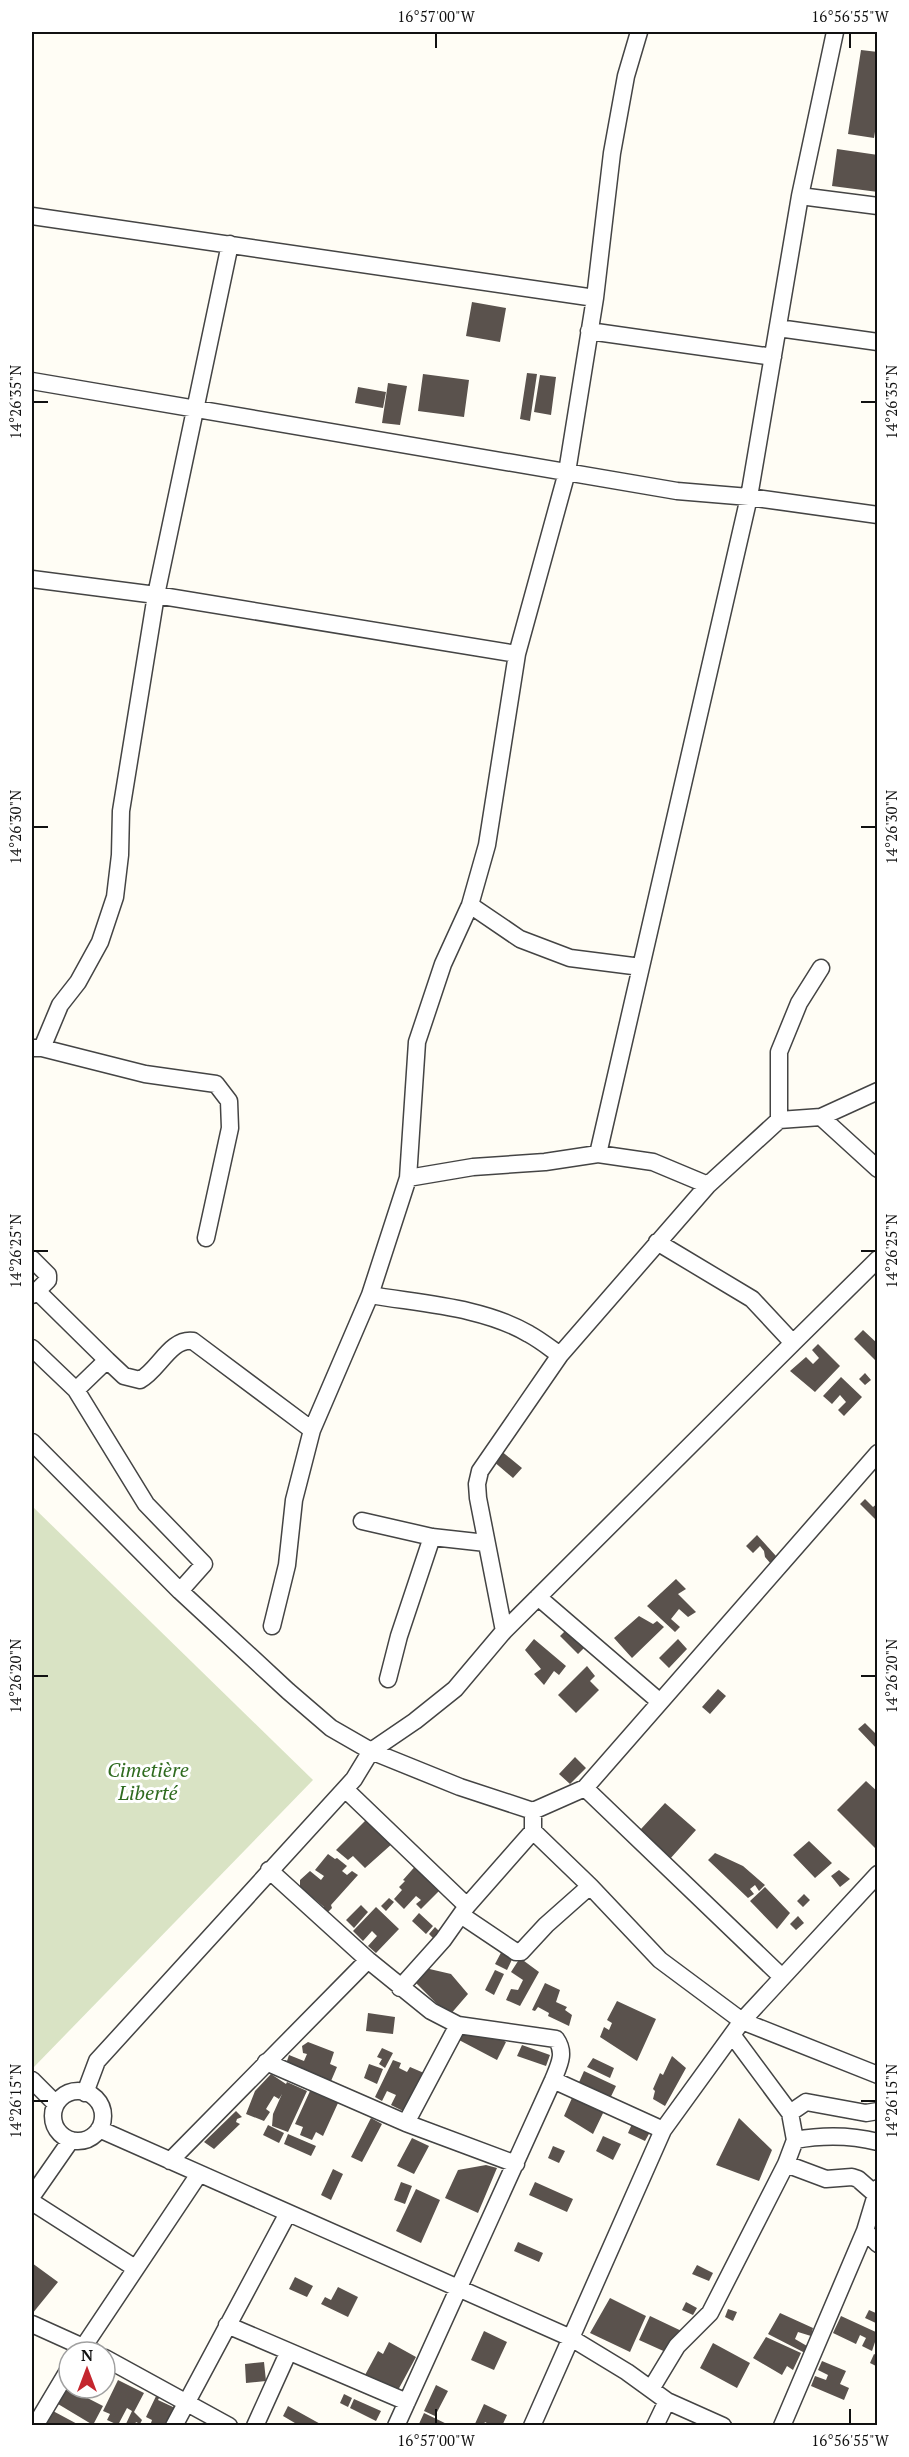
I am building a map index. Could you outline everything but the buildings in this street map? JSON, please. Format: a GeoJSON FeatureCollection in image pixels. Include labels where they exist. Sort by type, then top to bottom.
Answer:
{"type":"FeatureCollection","features":[{"type":"Feature","properties":{"kind":"street"},"geometry":{"type":"LineString","coordinates":[[272,1626],[287,1565],[294,1500],[312,1430],[370,1295],[408,1178],[417,1042],[443,964],[470,905],[487,845],[516,654],[567,472],[595,298],[612,153],[626,76],[639,32]]}},
{"type":"Feature","properties":{"kind":"street"},"geometry":{"type":"LineString","coordinates":[[598,1154],[749,497],[800,196],[835,32]]}},
{"type":"Feature","properties":{"kind":"street"},"geometry":{"type":"LineString","coordinates":[[800,196],[878,206]]}},
{"type":"Feature","properties":{"kind":"street"},"geometry":{"type":"LineString","coordinates":[[32,216],[595,298]]}},
{"type":"Feature","properties":{"kind":"street"},"geometry":{"type":"LineString","coordinates":[[206,1238],[230,1128],[229,1101],[216,1084],[145,1074],[37,1048],[60,1005],[78,982],[100,942],[114,897],[120,855],[121,811],[156,594],[230,244]]}},
{"type":"Feature","properties":{"kind":"street"},"geometry":{"type":"LineString","coordinates":[[778,328],[878,342]]}},
{"type":"Feature","properties":{"kind":"street"},"geometry":{"type":"LineString","coordinates":[[589,331],[773,357]]}},
{"type":"Feature","properties":{"kind":"street"},"geometry":{"type":"LineString","coordinates":[[32,381],[676,491],[749,497],[878,514]]}},
{"type":"Feature","properties":{"kind":"street"},"geometry":{"type":"LineString","coordinates":[[32,579],[156,594],[516,654]]}},
{"type":"Feature","properties":{"kind":"street"},"geometry":{"type":"LineString","coordinates":[[470,905],[520,939],[530,943],[570,957],[641,967]]}},
{"type":"Feature","properties":{"kind":"street"},"geometry":{"type":"LineString","coordinates":[[779,1120],[779,1052],[799,1003],[821,968]]}},
{"type":"Feature","properties":{"kind":"street"},"geometry":{"type":"LineString","coordinates":[[504,1631],[486,1543],[477,1484],[480,1471],[560,1355],[708,1185],[779,1120],[821,1117],[878,1090]]}},
{"type":"Feature","properties":{"kind":"street"},"geometry":{"type":"LineString","coordinates":[[821,1117],[878,1169]]}},
{"type":"Feature","properties":{"kind":"street"},"geometry":{"type":"LineString","coordinates":[[408,1178],[473,1167],[545,1162],[598,1154],[653,1162],[708,1185]]}},
{"type":"Feature","properties":{"kind":"street"},"geometry":{"type":"LineString","coordinates":[[657,1242],[752,1299],[793,1342]]}},
{"type":"Feature","properties":{"kind":"street"},"geometry":{"type":"LineString","coordinates":[[32,1259],[48,1275],[48,1280],[34,1293],[124,1376],[140,1380],[148,1376],[177,1344],[184,1340],[193,1341],[312,1430]]}},
{"type":"Feature","properties":{"kind":"street"},"geometry":{"type":"LineString","coordinates":[[85,2093],[97,2061],[354,1779],[371,1751],[415,1721],[454,1689],[504,1631],[878,1259]]}},
{"type":"Feature","properties":{"kind":"street"},"geometry":{"type":"LineString","coordinates":[[370,1295],[468,1311],[502,1321],[529,1334],[560,1355]]}},
{"type":"Feature","properties":{"kind":"street"},"geometry":{"type":"LineString","coordinates":[[32,1348],[76,1390],[146,1504],[204,1564],[180,1592]]}},
{"type":"Feature","properties":{"kind":"street"},"geometry":{"type":"LineString","coordinates":[[76,1390],[107,1360]]}},
{"type":"Feature","properties":{"kind":"street"},"geometry":{"type":"LineString","coordinates":[[32,1442],[180,1592],[332,1728],[371,1751],[460,1786],[533,1811],[585,1788],[878,1453]]}},
{"type":"Feature","properties":{"kind":"street"},"geometry":{"type":"LineString","coordinates":[[362,1521],[432,1537],[486,1543]]}},
{"type":"Feature","properties":{"kind":"street"},"geometry":{"type":"LineString","coordinates":[[388,1680],[399,1636],[432,1537]]}},
{"type":"Feature","properties":{"kind":"street"},"geometry":{"type":"LineString","coordinates":[[538,1597],[660,1701]]}},
{"type":"Feature","properties":{"kind":"street"},"geometry":{"type":"LineString","coordinates":[[585,1788],[782,1977]]}},
{"type":"Feature","properties":{"kind":"street"},"geometry":{"type":"LineString","coordinates":[[345,1789],[464,1911],[516,1952],[521,1952],[546,1925],[590,1886]]}},
{"type":"Feature","properties":{"kind":"street"},"geometry":{"type":"LineString","coordinates":[[400,1988],[533,1832],[533,1811]]}},
{"type":"Feature","properties":{"kind":"street"},"geometry":{"type":"LineString","coordinates":[[533,1832],[590,1886],[660,1960],[742,2021],[878,2075]]}},
{"type":"Feature","properties":{"kind":"street"},"geometry":{"type":"LineString","coordinates":[[269,1870],[400,1988],[431,2011],[458,2025],[556,2039],[561,2047],[562,2057],[553,2080],[396,2426]]}},
{"type":"Feature","properties":{"kind":"street"},"geometry":{"type":"LineString","coordinates":[[532,2426],[663,2130],[742,2021],[878,1874]]}},
{"type":"Feature","properties":{"kind":"street"},"geometry":{"type":"LineString","coordinates":[[170,2161],[368,1960]]}},
{"type":"Feature","properties":{"kind":"street"},"geometry":{"type":"LineString","coordinates":[[406,2123],[458,2025]]}},
{"type":"Feature","properties":{"kind":"street"},"geometry":{"type":"LineString","coordinates":[[651,2389],[677,2346],[710,2313],[786,2164],[795,2140],[790,2113],[733,2036]]}},
{"type":"Feature","properties":{"kind":"street"},"geometry":{"type":"LineString","coordinates":[[267,2062],[406,2123],[516,2164]]}},
{"type":"Feature","properties":{"kind":"street"},"geometry":{"type":"LineString","coordinates":[[32,2080],[56,2104]]}},
{"type":"Feature","properties":{"kind":"street"},"geometry":{"type":"LineString","coordinates":[[553,2080],[663,2130]]}},
{"type":"Feature","properties":{"kind":"street"},"geometry":{"type":"LineString","coordinates":[[72,2092],[85,2093],[96,2099],[102,2111],[102,2124],[84,2141],[71,2140],[60,2134],[53,2122],[54,2109],[56,2104],[72,2092]]}},
{"type":"Feature","properties":{"kind":"street"},"geometry":{"type":"LineString","coordinates":[[790,2113],[806,2102],[866,2112],[878,2111]]}},
{"type":"Feature","properties":{"kind":"street"},"geometry":{"type":"LineString","coordinates":[[99,2129],[571,2338],[667,2401],[723,2426]]}},
{"type":"Feature","properties":{"kind":"street"},"geometry":{"type":"LineString","coordinates":[[795,2140],[815,2136],[841,2136],[878,2142]]}},
{"type":"Feature","properties":{"kind":"street"},"geometry":{"type":"LineString","coordinates":[[32,2196],[71,2140]]}},
{"type":"Feature","properties":{"kind":"street"},"geometry":{"type":"LineString","coordinates":[[782,2426],[865,2231],[876,2190],[852,2177],[826,2180],[786,2164]]}},
{"type":"Feature","properties":{"kind":"street"},"geometry":{"type":"LineString","coordinates":[[92,2340],[135,2268],[199,2174]]}},
{"type":"Feature","properties":{"kind":"street"},"geometry":{"type":"LineString","coordinates":[[32,2202],[135,2268]]}},
{"type":"Feature","properties":{"kind":"street"},"geometry":{"type":"LineString","coordinates":[[174,2426],[288,2213]]}},
{"type":"Feature","properties":{"kind":"street"},"geometry":{"type":"LineString","coordinates":[[865,2231],[878,2244]]}},
{"type":"Feature","properties":{"kind":"street"},"geometry":{"type":"LineString","coordinates":[[32,2324],[65,2340]]}},
{"type":"Feature","properties":{"kind":"street"},"geometry":{"type":"LineString","coordinates":[[227,2325],[406,2402]]}},
{"type":"Feature","properties":{"kind":"street"},"geometry":{"type":"LineString","coordinates":[[255,2426],[288,2353]]}},
{"type":"Feature","properties":{"kind":"street"},"geometry":{"type":"LineString","coordinates":[[117,2365],[229,2426]]}},
{"type":"Feature","properties":{"kind":"street"},"geometry":{"type":"LineString","coordinates":[[35,2426],[57,2389]]}},
{"type":"Feature","properties":{"kind":"street"},"geometry":{"type":"LineString","coordinates":[[656,2426],[667,2401]]}},
{"type":"Feature","properties":{"kind":"green space","name":"Cimetière Liberté"},"geometry":{"type":"Polygon","coordinates":[[[32,1506],[313,1780],[33,2068],[32,2066],[32,1506]]]}}]}
